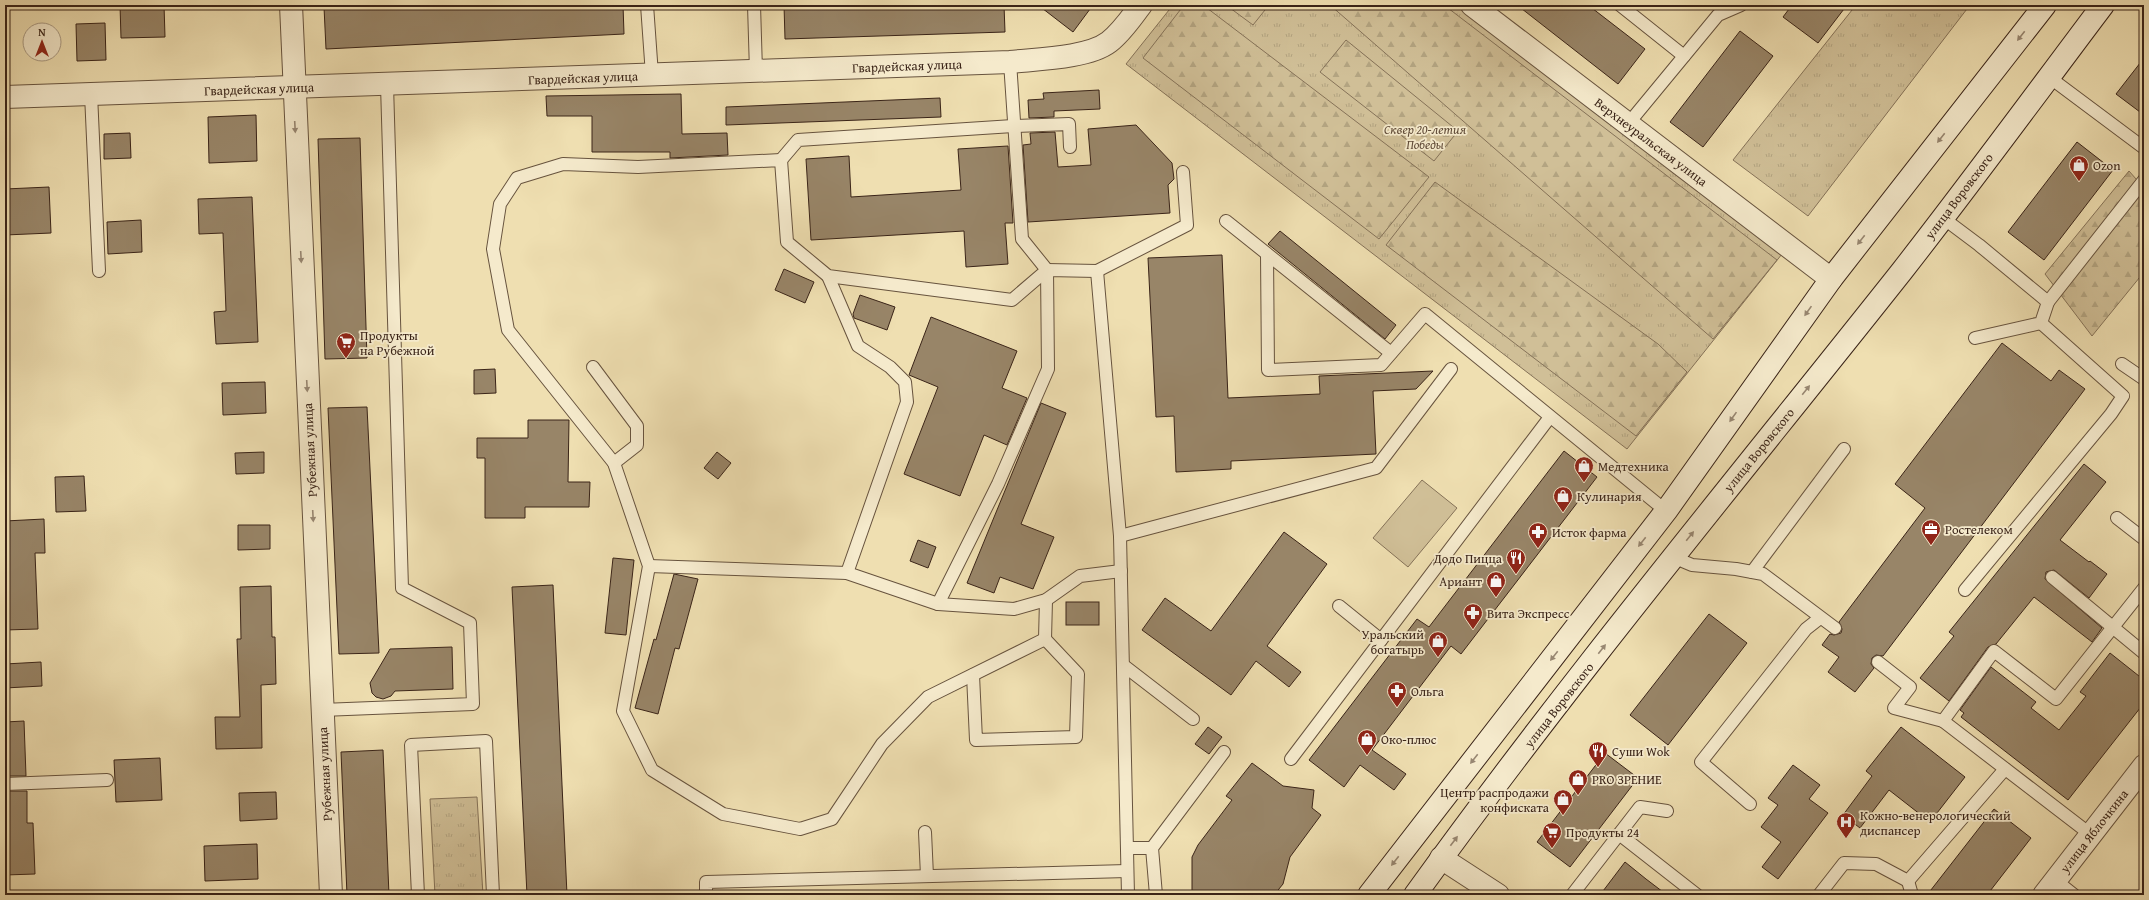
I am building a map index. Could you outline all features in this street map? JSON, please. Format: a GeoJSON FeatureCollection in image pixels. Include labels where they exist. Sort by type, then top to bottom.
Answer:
{"type":"FeatureCollection","features":[{"type":"Feature","properties":{"kind":"street","name":"Рубежная улица"},"geometry":{"type":"LineString","coordinates":[[291,5],[293,88],[331,895]]}},
{"type":"Feature","properties":{"kind":"street","name":"Гвардейская улица"},"geometry":{"type":"LineString","coordinates":[[5,97],[387,85],[1010,62],[1091,52],[1108,42],[1123,28],[1141,5]]}},
{"type":"Feature","properties":{"kind":"street","name":"Верхнеуральская улица"},"geometry":{"type":"LineString","coordinates":[[1472,5],[1831,279]]}},
{"type":"Feature","properties":{"kind":"street"},"geometry":{"type":"LineString","coordinates":[[1369,895],[1666,511],[1831,279],[2045,5]]}},
{"type":"Feature","properties":{"kind":"street","name":"улица Воровского"},"geometry":{"type":"LineString","coordinates":[[1415,895],[1441,858],[1673,557],[1943,218],[2103,5]]}},
{"type":"Feature","properties":{"kind":"street","name":"улица Яблочкина"},"geometry":{"type":"LineString","coordinates":[[2049,888],[2144,766]]}},
{"type":"Feature","properties":{"kind":"street"},"geometry":{"type":"LineString","coordinates":[[1441,858],[1498,895]]}},
{"type":"Feature","properties":{"kind":"lane"},"geometry":{"type":"LineString","coordinates":[[648,5],[652,75]]}},
{"type":"Feature","properties":{"kind":"lane"},"geometry":{"type":"LineString","coordinates":[[754,5],[756,71]]}},
{"type":"Feature","properties":{"kind":"lane"},"geometry":{"type":"LineString","coordinates":[[1620,5],[1684,56]]}},
{"type":"Feature","properties":{"kind":"lane"},"geometry":{"type":"LineString","coordinates":[[1628,124],[1718,15],[1741,5]]}},
{"type":"Feature","properties":{"kind":"lane"},"geometry":{"type":"LineString","coordinates":[[938,604],[998,484],[1048,369],[1047,270],[1022,239],[1013,126],[1010,62]]}},
{"type":"Feature","properties":{"kind":"lane"},"geometry":{"type":"LineString","coordinates":[[2049,77],[2144,148]]}},
{"type":"Feature","properties":{"kind":"lane"},"geometry":{"type":"LineString","coordinates":[[322,710],[473,704],[470,623],[402,588],[387,85]]}},
{"type":"Feature","properties":{"kind":"lane"},"geometry":{"type":"LineString","coordinates":[[91,94],[99,271]]}},
{"type":"Feature","properties":{"kind":"lane"},"geometry":{"type":"LineString","coordinates":[[847,573],[908,402],[905,382],[890,367],[858,346],[828,276],[787,242],[781,160],[798,140],[1013,126],[1069,124],[1070,147]]}},
{"type":"Feature","properties":{"kind":"lane"},"geometry":{"type":"LineString","coordinates":[[781,160],[638,167],[563,164],[517,178],[500,204],[493,249],[508,330],[614,463],[648,566],[623,711],[652,770],[723,814],[800,829],[832,820],[887,739],[928,697],[1045,639]]}},
{"type":"Feature","properties":{"kind":"lane"},"geometry":{"type":"LineString","coordinates":[[828,276],[1012,300],[1047,270],[1097,271],[1188,225],[1183,172]]}},
{"type":"Feature","properties":{"kind":"lane"},"geometry":{"type":"LineString","coordinates":[[2041,323],[2048,302],[2144,180]]}},
{"type":"Feature","properties":{"kind":"lane"},"geometry":{"type":"LineString","coordinates":[[1943,218],[1979,245],[2048,302]]}},
{"type":"Feature","properties":{"kind":"lane"},"geometry":{"type":"LineString","coordinates":[[1226,221],[1391,353]]}},
{"type":"Feature","properties":{"kind":"lane"},"geometry":{"type":"LineString","coordinates":[[1267,255],[1268,370],[1381,365],[1425,314],[1666,511]]}},
{"type":"Feature","properties":{"kind":"lane"},"geometry":{"type":"LineString","coordinates":[[1097,271],[1120,536],[1128,895]]}},
{"type":"Feature","properties":{"kind":"lane"},"geometry":{"type":"LineString","coordinates":[[1975,338],[2041,323]]}},
{"type":"Feature","properties":{"kind":"lane"},"geometry":{"type":"LineString","coordinates":[[1965,590],[2111,414],[2123,396],[2041,323]]}},
{"type":"Feature","properties":{"kind":"lane"},"geometry":{"type":"LineString","coordinates":[[2122,364],[2144,379]]}},
{"type":"Feature","properties":{"kind":"lane"},"geometry":{"type":"LineString","coordinates":[[593,368],[637,426],[638,445],[614,463]]}},
{"type":"Feature","properties":{"kind":"lane"},"geometry":{"type":"LineString","coordinates":[[1120,536],[1376,468],[1451,369]]}},
{"type":"Feature","properties":{"kind":"lane"},"geometry":{"type":"LineString","coordinates":[[1291,758],[1550,417]]}},
{"type":"Feature","properties":{"kind":"lane"},"geometry":{"type":"LineString","coordinates":[[1752,572],[1844,449]]}},
{"type":"Feature","properties":{"kind":"lane"},"geometry":{"type":"LineString","coordinates":[[2117,518],[2144,540]]}},
{"type":"Feature","properties":{"kind":"lane"},"geometry":{"type":"LineString","coordinates":[[1673,557],[1692,565],[1763,574],[1835,628]]}},
{"type":"Feature","properties":{"kind":"lane"},"geometry":{"type":"LineString","coordinates":[[648,566],[847,573],[938,604],[1014,609],[1046,600],[1080,576],[1121,571]]}},
{"type":"Feature","properties":{"kind":"lane"},"geometry":{"type":"LineString","coordinates":[[2052,577],[2144,653]]}},
{"type":"Feature","properties":{"kind":"lane"},"geometry":{"type":"LineString","coordinates":[[1943,720],[1994,651],[2056,699],[2144,588]]}},
{"type":"Feature","properties":{"kind":"lane"},"geometry":{"type":"LineString","coordinates":[[973,674],[976,740],[1076,737],[1078,674],[1045,639],[1046,600]]}},
{"type":"Feature","properties":{"kind":"lane"},"geometry":{"type":"LineString","coordinates":[[1339,606],[1381,640]]}},
{"type":"Feature","properties":{"kind":"lane"},"geometry":{"type":"LineString","coordinates":[[1750,804],[1700,762],[1806,628],[1820,618]]}},
{"type":"Feature","properties":{"kind":"lane"},"geometry":{"type":"LineString","coordinates":[[1878,662],[1910,687],[1894,708],[1943,720],[2090,834]]}},
{"type":"Feature","properties":{"kind":"lane"},"geometry":{"type":"LineString","coordinates":[[1123,665],[1193,719]]}},
{"type":"Feature","properties":{"kind":"lane"},"geometry":{"type":"LineString","coordinates":[[418,895],[411,745],[486,741],[493,895]]}},
{"type":"Feature","properties":{"kind":"lane"},"geometry":{"type":"LineString","coordinates":[[1156,895],[1152,848],[1224,752]]}},
{"type":"Feature","properties":{"kind":"lane"},"geometry":{"type":"LineString","coordinates":[[1908,881],[2005,769]]}},
{"type":"Feature","properties":{"kind":"lane"},"geometry":{"type":"LineString","coordinates":[[5,784],[107,780]]}},
{"type":"Feature","properties":{"kind":"lane"},"geometry":{"type":"LineString","coordinates":[[1572,895],[1640,807],[1668,811]]}},
{"type":"Feature","properties":{"kind":"lane"},"geometry":{"type":"LineString","coordinates":[[925,832],[927,876]]}},
{"type":"Feature","properties":{"kind":"lane"},"geometry":{"type":"LineString","coordinates":[[1619,834],[1697,895]]}},
{"type":"Feature","properties":{"kind":"lane"},"geometry":{"type":"LineString","coordinates":[[1127,848],[1152,848]]}},
{"type":"Feature","properties":{"kind":"lane"},"geometry":{"type":"LineString","coordinates":[[1819,895],[1844,863],[1876,864],[1908,881],[1912,895]]}},
{"type":"Feature","properties":{"kind":"lane"},"geometry":{"type":"LineString","coordinates":[[706,895],[706,882],[1127,871]]}},
{"type":"Feature","properties":{"kind":"lane"},"geometry":{"type":"LineString","coordinates":[[2049,888],[2074,895]]}},
{"type":"Feature","properties":{"kind":"green space","name":"Сквер 20-летия Победы"},"geometry":{"type":"Polygon","coordinates":[[[1173,5],[1459,5],[1782,254],[1627,449],[1126,64],[1173,5]]]}},
{"type":"Feature","properties":{"kind":"green space"},"geometry":{"type":"Polygon","coordinates":[[[1184,5],[1203,5],[1429,177],[1379,239],[1143,58],[1184,5]]]}},
{"type":"Feature","properties":{"kind":"green space"},"geometry":{"type":"Polygon","coordinates":[[[1226,5],[1269,5],[1253,25],[1226,5]]]}},
{"type":"Feature","properties":{"kind":"green space"},"geometry":{"type":"Polygon","coordinates":[[[1330,5],[1444,5],[1777,260],[1713,339],[1330,5]]]}},
{"type":"Feature","properties":{"kind":"green space"},"geometry":{"type":"Polygon","coordinates":[[[1856,5],[1970,5],[1808,216],[1733,160],[1856,5]]]}},
{"type":"Feature","properties":{"kind":"green space"},"geometry":{"type":"Polygon","coordinates":[[[1346,40],[1458,131],[1434,161],[1320,72],[1346,40]]]}},
{"type":"Feature","properties":{"kind":"green space"},"geometry":{"type":"Polygon","coordinates":[[[2129,171],[2144,188],[2144,272],[2092,336],[2045,274],[2129,171]]]}},
{"type":"Feature","properties":{"kind":"green space"},"geometry":{"type":"Polygon","coordinates":[[[1435,182],[1658,344],[1687,372],[1636,436],[1386,245],[1435,182]]]}},
{"type":"Feature","properties":{"kind":"green space"},"geometry":{"type":"Polygon","coordinates":[[[1422,480],[1457,508],[1408,567],[1373,538],[1422,480]]]}},
{"type":"Feature","properties":{"kind":"green space"},"geometry":{"type":"Polygon","coordinates":[[[477,797],[483,895],[435,895],[430,799],[477,797]]]}},
{"type":"Feature","properties":{"kind":"building"},"geometry":{"type":"Polygon","coordinates":[[[120,5],[164,5],[165,37],[121,38],[120,5]]]}},
{"type":"Feature","properties":{"kind":"building"},"geometry":{"type":"Polygon","coordinates":[[[355,5],[623,5],[624,34],[326,49],[324,7],[355,5]]]}},
{"type":"Feature","properties":{"kind":"building"},"geometry":{"type":"Polygon","coordinates":[[[784,5],[1004,5],[1005,32],[785,39],[784,5]]]}},
{"type":"Feature","properties":{"kind":"building"},"geometry":{"type":"Polygon","coordinates":[[[1038,5],[1093,5],[1073,32],[1038,5]]]}},
{"type":"Feature","properties":{"kind":"building"},"geometry":{"type":"Polygon","coordinates":[[[1517,5],[1588,5],[1645,49],[1618,84],[1517,5]]]}},
{"type":"Feature","properties":{"kind":"building"},"geometry":{"type":"Polygon","coordinates":[[[1792,5],[1847,5],[1818,43],[1783,17],[1792,5]]]}},
{"type":"Feature","properties":{"kind":"building"},"geometry":{"type":"Polygon","coordinates":[[[105,23],[106,60],[77,61],[76,24],[105,23]]]}},
{"type":"Feature","properties":{"kind":"building"},"geometry":{"type":"Polygon","coordinates":[[[1740,31],[1773,56],[1703,147],[1670,122],[1740,31]]]}},
{"type":"Feature","properties":{"kind":"building"},"geometry":{"type":"Polygon","coordinates":[[[2144,58],[2144,115],[2116,94],[2144,58]]]}},
{"type":"Feature","properties":{"kind":"building"},"geometry":{"type":"Polygon","coordinates":[[[1099,90],[1100,109],[1054,111],[1054,117],[1029,118],[1028,100],[1044,99],[1043,93],[1099,90]]]}},
{"type":"Feature","properties":{"kind":"building"},"geometry":{"type":"Polygon","coordinates":[[[681,94],[682,134],[727,133],[728,155],[670,158],[670,152],[592,152],[592,116],[547,116],[546,96],[681,94]]]}},
{"type":"Feature","properties":{"kind":"building"},"geometry":{"type":"Polygon","coordinates":[[[940,98],[941,117],[726,125],[726,107],[940,98]]]}},
{"type":"Feature","properties":{"kind":"building"},"geometry":{"type":"Polygon","coordinates":[[[256,115],[257,161],[209,163],[208,117],[256,115]]]}},
{"type":"Feature","properties":{"kind":"building"},"geometry":{"type":"Polygon","coordinates":[[[1136,125],[1172,163],[1174,179],[1168,185],[1170,213],[1028,222],[1023,145],[1031,144],[1030,133],[1055,132],[1058,167],[1091,165],[1088,129],[1136,125]]]}},
{"type":"Feature","properties":{"kind":"building"},"geometry":{"type":"Polygon","coordinates":[[[130,133],[131,158],[104,159],[104,134],[130,133]]]}},
{"type":"Feature","properties":{"kind":"building"},"geometry":{"type":"Polygon","coordinates":[[[360,138],[367,358],[325,359],[318,139],[360,138]]]}},
{"type":"Feature","properties":{"kind":"building"},"geometry":{"type":"Polygon","coordinates":[[[2077,142],[2113,170],[2044,260],[2008,232],[2077,142]]]}},
{"type":"Feature","properties":{"kind":"building"},"geometry":{"type":"Polygon","coordinates":[[[1008,146],[1013,223],[1005,223],[1008,264],[966,267],[964,231],[811,240],[806,159],[849,156],[851,197],[961,190],[958,149],[1008,146]]]}},
{"type":"Feature","properties":{"kind":"building"},"geometry":{"type":"Polygon","coordinates":[[[49,187],[51,233],[5,235],[5,189],[49,187]]]}},
{"type":"Feature","properties":{"kind":"building"},"geometry":{"type":"Polygon","coordinates":[[[252,197],[258,342],[216,344],[214,312],[226,311],[223,233],[199,234],[198,199],[252,197]]]}},
{"type":"Feature","properties":{"kind":"building"},"geometry":{"type":"Polygon","coordinates":[[[141,220],[142,252],[108,254],[107,222],[141,220]]]}},
{"type":"Feature","properties":{"kind":"building"},"geometry":{"type":"Polygon","coordinates":[[[1280,231],[1396,325],[1385,339],[1268,244],[1280,231]]]}},
{"type":"Feature","properties":{"kind":"building"},"geometry":{"type":"Polygon","coordinates":[[[1222,255],[1228,398],[1320,394],[1319,376],[1433,371],[1416,389],[1373,391],[1376,454],[1231,461],[1231,469],[1176,472],[1174,416],[1156,417],[1148,258],[1222,255]]]}},
{"type":"Feature","properties":{"kind":"building"},"geometry":{"type":"Polygon","coordinates":[[[784,269],[814,282],[805,303],[775,290],[784,269]]]}},
{"type":"Feature","properties":{"kind":"building"},"geometry":{"type":"Polygon","coordinates":[[[860,295],[895,307],[887,330],[854,318],[853,314],[860,295]]]}},
{"type":"Feature","properties":{"kind":"building"},"geometry":{"type":"Polygon","coordinates":[[[931,317],[1017,351],[1002,388],[1027,398],[1007,445],[984,435],[960,496],[904,474],[938,387],[909,375],[931,317]]]}},
{"type":"Feature","properties":{"kind":"building"},"geometry":{"type":"Polygon","coordinates":[[[2002,343],[2051,381],[2059,370],[2085,389],[1883,656],[1876,655],[1872,658],[1871,664],[1874,668],[1855,692],[1828,672],[1839,657],[1822,645],[1830,634],[1834,635],[1841,633],[1842,629],[1839,622],[1925,508],[1895,484],[2002,343]]]}},
{"type":"Feature","properties":{"kind":"building"},"geometry":{"type":"Polygon","coordinates":[[[495,369],[496,393],[474,394],[474,370],[495,369]]]}},
{"type":"Feature","properties":{"kind":"building"},"geometry":{"type":"Polygon","coordinates":[[[265,382],[266,413],[223,415],[222,383],[265,382]]]}},
{"type":"Feature","properties":{"kind":"building"},"geometry":{"type":"Polygon","coordinates":[[[1041,403],[1066,413],[1021,524],[1054,537],[1033,589],[1000,577],[994,593],[967,583],[1041,403]]]}},
{"type":"Feature","properties":{"kind":"building"},"geometry":{"type":"Polygon","coordinates":[[[367,407],[379,653],[339,654],[328,408],[367,407]]]}},
{"type":"Feature","properties":{"kind":"building"},"geometry":{"type":"Polygon","coordinates":[[[528,420],[569,420],[568,482],[590,482],[589,507],[525,507],[525,518],[485,518],[485,458],[477,458],[477,438],[528,438],[528,420]]]}},
{"type":"Feature","properties":{"kind":"building"},"geometry":{"type":"Polygon","coordinates":[[[1564,451],[1597,477],[1461,654],[1451,646],[1372,750],[1406,774],[1394,790],[1360,765],[1344,787],[1309,760],[1417,619],[1429,627],[1564,451]]]}},
{"type":"Feature","properties":{"kind":"building"},"geometry":{"type":"Polygon","coordinates":[[[264,452],[264,473],[236,474],[235,453],[264,452]]]}},
{"type":"Feature","properties":{"kind":"building"},"geometry":{"type":"Polygon","coordinates":[[[717,452],[731,463],[718,479],[704,468],[717,452]]]}},
{"type":"Feature","properties":{"kind":"building"},"geometry":{"type":"Polygon","coordinates":[[[2084,464],[2106,482],[2060,540],[2107,574],[2089,598],[2054,570],[2046,572],[2045,579],[2102,628],[2092,642],[2034,597],[1996,644],[1988,647],[1949,701],[1920,678],[1954,636],[1949,632],[2084,464]]]}},
{"type":"Feature","properties":{"kind":"building"},"geometry":{"type":"Polygon","coordinates":[[[84,476],[86,511],[56,512],[55,477],[84,476]]]}},
{"type":"Feature","properties":{"kind":"building"},"geometry":{"type":"Polygon","coordinates":[[[44,519],[45,553],[35,553],[38,629],[5,630],[5,521],[44,519]]]}},
{"type":"Feature","properties":{"kind":"building"},"geometry":{"type":"Polygon","coordinates":[[[238,525],[270,525],[270,549],[238,550],[238,525]]]}},
{"type":"Feature","properties":{"kind":"building"},"geometry":{"type":"Polygon","coordinates":[[[1284,532],[1327,564],[1267,646],[1301,672],[1289,687],[1256,661],[1231,695],[1142,630],[1165,598],[1211,631],[1284,532]]]}},
{"type":"Feature","properties":{"kind":"building"},"geometry":{"type":"Polygon","coordinates":[[[918,540],[936,547],[928,568],[910,561],[918,540]]]}},
{"type":"Feature","properties":{"kind":"building"},"geometry":{"type":"Polygon","coordinates":[[[613,558],[634,560],[626,635],[605,633],[613,558]]]}},
{"type":"Feature","properties":{"kind":"building"},"geometry":{"type":"Polygon","coordinates":[[[674,574],[698,579],[679,649],[675,648],[658,714],[635,708],[674,574]]]}},
{"type":"Feature","properties":{"kind":"building"},"geometry":{"type":"Polygon","coordinates":[[[553,585],[567,895],[527,895],[512,587],[553,585]]]}},
{"type":"Feature","properties":{"kind":"building"},"geometry":{"type":"Polygon","coordinates":[[[271,586],[272,637],[275,637],[276,684],[261,685],[262,748],[216,749],[215,717],[240,717],[237,639],[241,639],[240,587],[271,586]]]}},
{"type":"Feature","properties":{"kind":"building"},"geometry":{"type":"Polygon","coordinates":[[[1066,602],[1099,602],[1099,625],[1066,625],[1066,602]]]}},
{"type":"Feature","properties":{"kind":"building"},"geometry":{"type":"Polygon","coordinates":[[[1709,614],[1747,643],[1668,745],[1630,715],[1709,614]]]}},
{"type":"Feature","properties":{"kind":"building"},"geometry":{"type":"Polygon","coordinates":[[[452,647],[453,689],[395,691],[391,696],[383,699],[376,697],[372,693],[370,683],[390,649],[452,647]]]}},
{"type":"Feature","properties":{"kind":"building"},"geometry":{"type":"Polygon","coordinates":[[[2110,653],[2144,680],[2144,703],[2068,800],[1961,717],[1964,713],[1960,710],[1991,667],[2036,702],[2031,708],[2059,730],[2086,696],[2080,692],[2110,653]]]}},
{"type":"Feature","properties":{"kind":"building"},"geometry":{"type":"Polygon","coordinates":[[[41,662],[42,686],[5,688],[5,664],[41,662]]]}},
{"type":"Feature","properties":{"kind":"building"},"geometry":{"type":"Polygon","coordinates":[[[24,721],[26,776],[5,776],[5,722],[24,721]]]}},
{"type":"Feature","properties":{"kind":"building"},"geometry":{"type":"Polygon","coordinates":[[[1208,727],[1222,737],[1209,754],[1195,744],[1208,727]]]}},
{"type":"Feature","properties":{"kind":"building"},"geometry":{"type":"Polygon","coordinates":[[[1901,727],[1965,777],[1930,822],[1889,790],[1860,828],[1843,815],[1872,776],[1866,771],[1901,727]]]}},
{"type":"Feature","properties":{"kind":"building"},"geometry":{"type":"Polygon","coordinates":[[[383,750],[389,895],[347,895],[341,752],[383,750]]]}},
{"type":"Feature","properties":{"kind":"building"},"geometry":{"type":"Polygon","coordinates":[[[1605,753],[1638,778],[1570,867],[1537,842],[1605,753]]]}},
{"type":"Feature","properties":{"kind":"building"},"geometry":{"type":"Polygon","coordinates":[[[160,758],[162,800],[116,802],[114,760],[160,758]]]}},
{"type":"Feature","properties":{"kind":"building"},"geometry":{"type":"Polygon","coordinates":[[[1252,763],[1283,786],[1314,790],[1312,808],[1321,815],[1290,857],[1283,884],[1274,895],[1192,895],[1192,857],[1198,845],[1232,800],[1226,796],[1252,763]]]}},
{"type":"Feature","properties":{"kind":"building"},"geometry":{"type":"Polygon","coordinates":[[[1793,765],[1820,785],[1809,799],[1828,813],[1778,879],[1762,867],[1781,842],[1761,827],[1778,805],[1768,798],[1793,765]]]}},
{"type":"Feature","properties":{"kind":"building"},"geometry":{"type":"Polygon","coordinates":[[[5,791],[27,791],[27,823],[33,823],[35,874],[5,875],[5,791]]]}},
{"type":"Feature","properties":{"kind":"building"},"geometry":{"type":"Polygon","coordinates":[[[276,792],[277,819],[240,821],[239,793],[276,792]]]}},
{"type":"Feature","properties":{"kind":"building"},"geometry":{"type":"Polygon","coordinates":[[[1994,809],[2031,838],[1987,895],[1927,895],[1994,809]]]}},
{"type":"Feature","properties":{"kind":"building"},"geometry":{"type":"Polygon","coordinates":[[[257,844],[258,879],[205,881],[204,846],[257,844]]]}},
{"type":"Feature","properties":{"kind":"building"},"geometry":{"type":"Polygon","coordinates":[[[1625,862],[1646,879],[1667,895],[1600,895],[1625,862]]]}},
{"type":"Feature","properties":{"kind":"place","name":"Ozon"},"geometry":{"type":"Point","coordinates":[2079,182]}},
{"type":"Feature","properties":{"kind":"place","name":"Продукты на Рубежной"},"geometry":{"type":"Point","coordinates":[346,359]}},
{"type":"Feature","properties":{"kind":"place","name":"Медтехника"},"geometry":{"type":"Point","coordinates":[1584,483]}},
{"type":"Feature","properties":{"kind":"place","name":"Кулинария"},"geometry":{"type":"Point","coordinates":[1563,513]}},
{"type":"Feature","properties":{"kind":"place","name":"Ростелеком"},"geometry":{"type":"Point","coordinates":[1931,546]}},
{"type":"Feature","properties":{"kind":"place","name":"Исток фарма"},"geometry":{"type":"Point","coordinates":[1538,549]}},
{"type":"Feature","properties":{"kind":"place","name":"Додо Пицца"},"geometry":{"type":"Point","coordinates":[1516,575]}},
{"type":"Feature","properties":{"kind":"place","name":"Ариант"},"geometry":{"type":"Point","coordinates":[1496,598]}},
{"type":"Feature","properties":{"kind":"place","name":"Вита Экспресс"},"geometry":{"type":"Point","coordinates":[1473,630]}},
{"type":"Feature","properties":{"kind":"place","name":"Уральский богатырь"},"geometry":{"type":"Point","coordinates":[1438,658]}},
{"type":"Feature","properties":{"kind":"place","name":"Ольга"},"geometry":{"type":"Point","coordinates":[1397,708]}},
{"type":"Feature","properties":{"kind":"place","name":"Око-плюс"},"geometry":{"type":"Point","coordinates":[1367,756]}},
{"type":"Feature","properties":{"kind":"place","name":"Суши Wok"},"geometry":{"type":"Point","coordinates":[1598,768]}},
{"type":"Feature","properties":{"kind":"place","name":"PRO ЗРЕНИЕ"},"geometry":{"type":"Point","coordinates":[1578,796]}},
{"type":"Feature","properties":{"kind":"place","name":"Центр распродажи конфиската"},"geometry":{"type":"Point","coordinates":[1563,816]}},
{"type":"Feature","properties":{"kind":"place","name":"Кожно-венерологический диспансер"},"geometry":{"type":"Point","coordinates":[1846,839]}},
{"type":"Feature","properties":{"kind":"place","name":"Продукты 24"},"geometry":{"type":"Point","coordinates":[1552,849]}}]}
